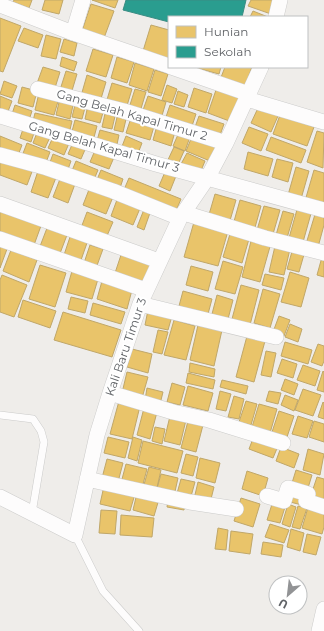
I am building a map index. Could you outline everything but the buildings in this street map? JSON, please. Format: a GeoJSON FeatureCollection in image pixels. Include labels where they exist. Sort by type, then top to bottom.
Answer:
{"type":"FeatureCollection","features":[{"type":"Feature","properties":{"kind":"street"},"geometry":{"type":"LineString","coordinates":[[73,33],[83,0]]}},
{"type":"Feature","properties":{"kind":"street"},"geometry":{"type":"LineString","coordinates":[[276,16],[280,0]]}},
{"type":"Feature","properties":{"kind":"street"},"geometry":{"type":"LineString","coordinates":[[0,4],[73,33],[168,66]]}},
{"type":"Feature","properties":{"kind":"street"},"geometry":{"type":"LineString","coordinates":[[173,68],[324,122]]}},
{"type":"Feature","properties":{"kind":"street","name":"Kali Baru Timur 3"},"geometry":{"type":"LineString","coordinates":[[75,535],[97,435],[140,304],[182,216],[208,177],[226,142],[261,68]]}},
{"type":"Feature","properties":{"kind":"street","name":"Gang Belah Kapal Timur 2"},"geometry":{"type":"LineString","coordinates":[[38,89],[124,111],[226,142]]}},
{"type":"Feature","properties":{"kind":"street","name":"Gang Belah Kapal Timur 3"},"geometry":{"type":"LineString","coordinates":[[0,116],[156,164],[324,210]]}},
{"type":"Feature","properties":{"kind":"street"},"geometry":{"type":"LineString","coordinates":[[0,155],[44,167],[182,216],[324,252]]}},
{"type":"Feature","properties":{"kind":"street"},"geometry":{"type":"LineString","coordinates":[[0,204],[160,261]]}},
{"type":"Feature","properties":{"kind":"street"},"geometry":{"type":"LineString","coordinates":[[0,239],[146,290]]}},
{"type":"Feature","properties":{"kind":"street"},"geometry":{"type":"LineString","coordinates":[[140,304],[276,337]]}},
{"type":"Feature","properties":{"kind":"street"},"geometry":{"type":"LineString","coordinates":[[110,393],[173,412],[209,420],[283,443]]}},
{"type":"Feature","properties":{"kind":"street"},"geometry":{"type":"LineString","coordinates":[[87,479],[190,502],[236,508]]}},
{"type":"Feature","properties":{"kind":"street"},"geometry":{"type":"LineString","coordinates":[[267,496],[284,501],[288,488],[308,494],[306,501],[324,507]]}},
{"type":"Feature","properties":{"kind":"street"},"geometry":{"type":"LineString","coordinates":[[0,497],[75,535]]}},
{"type":"Feature","properties":{"kind":"street"},"geometry":{"type":"LineString","coordinates":[[319,631],[324,609]]}},
{"type":"Feature","properties":{"kind":"lane"},"geometry":{"type":"LineString","coordinates":[[0,415],[33,419],[41,431],[44,442],[32,513]]}},
{"type":"Feature","properties":{"kind":"lane"},"geometry":{"type":"LineString","coordinates":[[75,535],[103,591],[140,631]]}}]}
